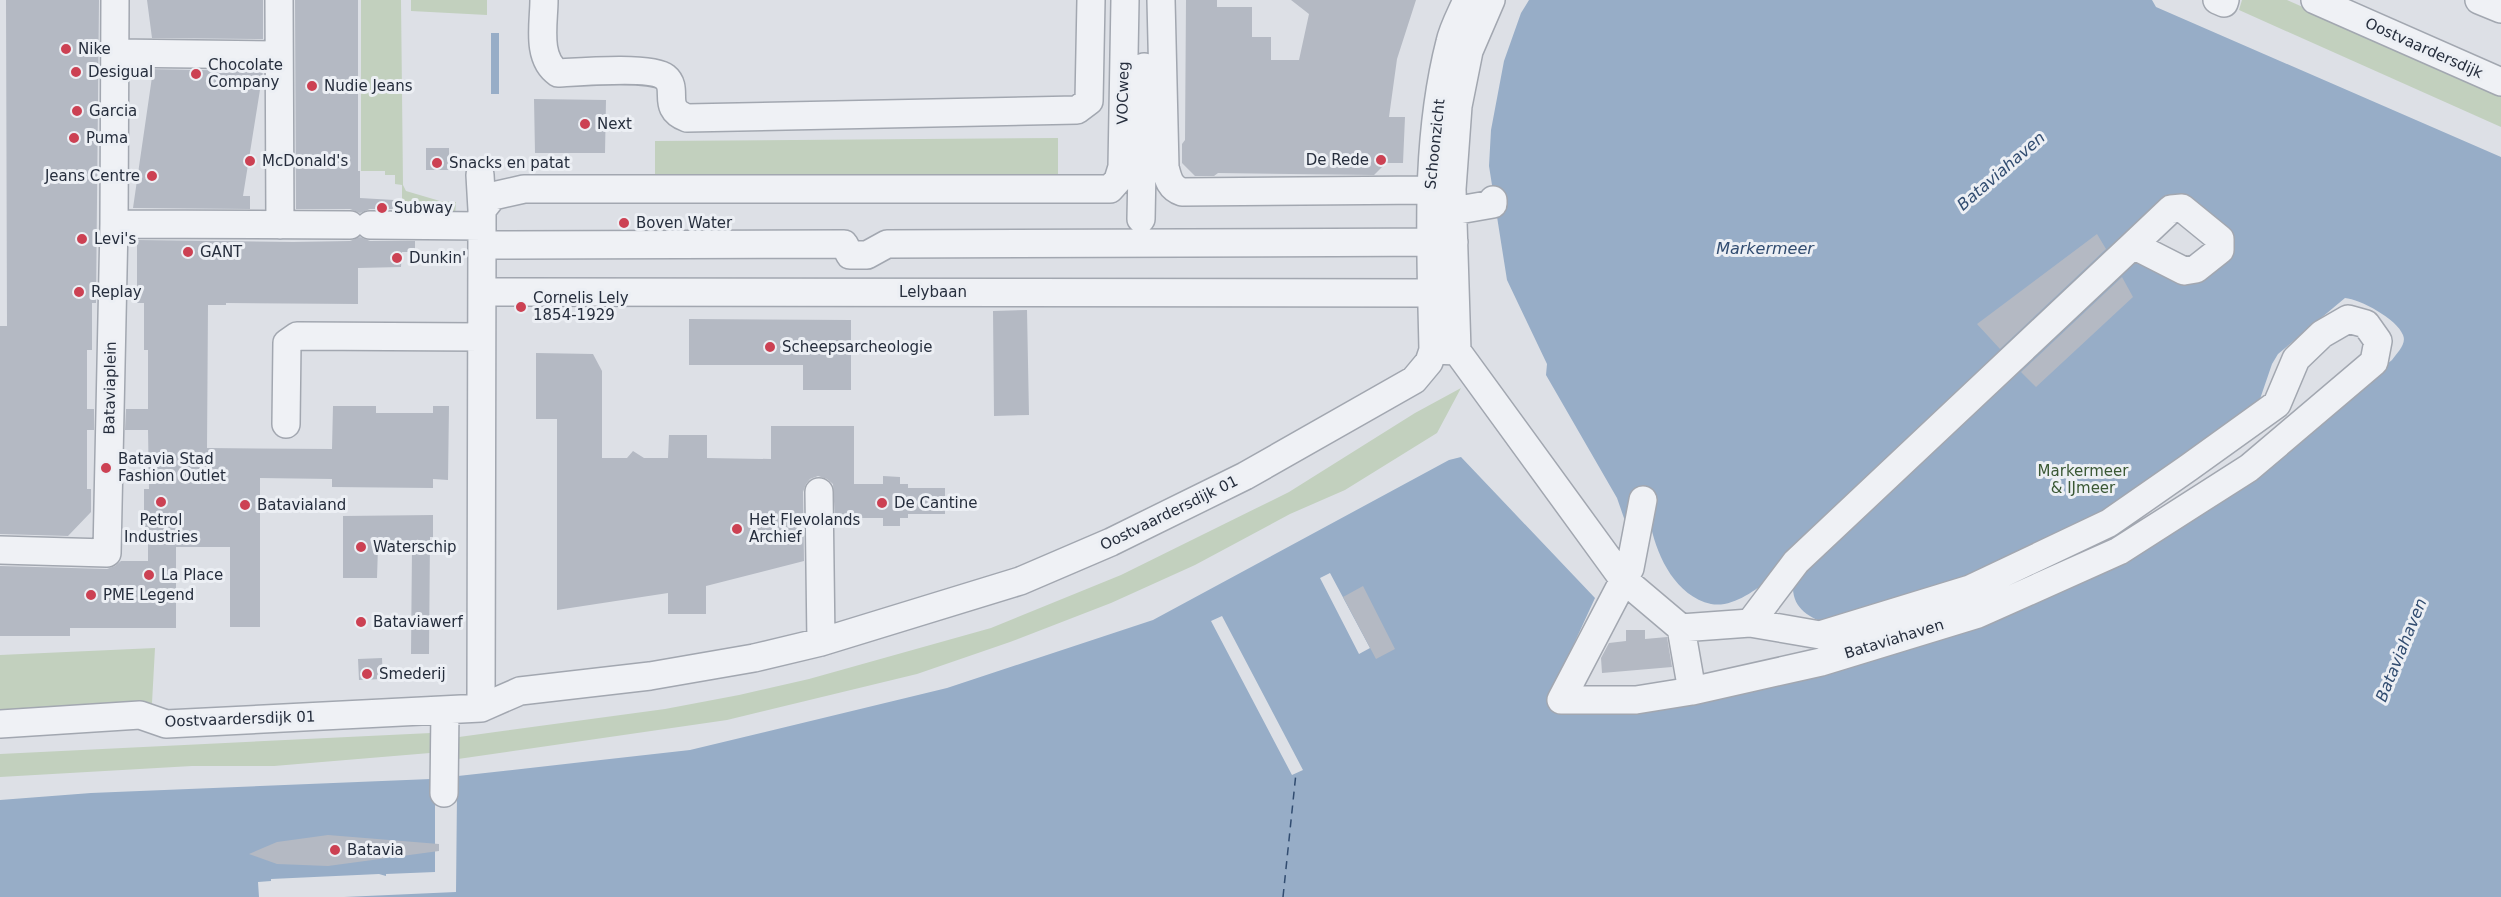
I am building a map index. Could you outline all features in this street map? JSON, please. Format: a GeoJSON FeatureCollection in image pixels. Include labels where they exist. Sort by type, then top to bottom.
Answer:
{"type":"FeatureCollection","features":[{"type":"Feature","properties":{"kind":"street","name":"Bataviaplein"},"geometry":{"type":"LineString","coordinates":[[0,550],[107,553],[114,224],[115,0]]}},
{"type":"Feature","properties":{"kind":"street"},"geometry":{"type":"LineString","coordinates":[[279,0],[280,225]]}},
{"type":"Feature","properties":{"kind":"street"},"geometry":{"type":"LineString","coordinates":[[544,0],[544,54],[549,67],[558,73],[650,71],[665,76],[670,85],[671,106],[676,114],[687,118],[1077,110],[1089,101],[1091,0]]}},
{"type":"Feature","properties":{"kind":"street","name":"VOCweg"},"geometry":{"type":"LineString","coordinates":[[482,227],[493,196],[524,189],[1095,191],[1110,189],[1115,185],[1122,167],[1125,0]]}},
{"type":"Feature","properties":{"kind":"street"},"geometry":{"type":"LineString","coordinates":[[1141,219],[1146,0]]}},
{"type":"Feature","properties":{"kind":"street"},"geometry":{"type":"LineString","coordinates":[[1161,0],[1165,167],[1171,185],[1182,192],[1430,190]]}},
{"type":"Feature","properties":{"kind":"street","name":"Schoonzicht"},"geometry":{"type":"LineString","coordinates":[[1432,293],[1443,243],[1430,190],[1434,127],[1450,40],[1467,0]]}},
{"type":"Feature","properties":{"kind":"street"},"geometry":{"type":"LineString","coordinates":[[1445,351],[1443,243],[1453,211],[1452,189],[1458,106],[1469,51],[1491,0]]}},
{"type":"Feature","properties":{"kind":"street"},"geometry":{"type":"LineString","coordinates":[[2217,0],[2224,3],[2225,0]]}},
{"type":"Feature","properties":{"kind":"street","name":"Oostvaardersdijk"},"geometry":{"type":"LineString","coordinates":[[2315,0],[2501,82]]}},
{"type":"Feature","properties":{"kind":"street"},"geometry":{"type":"LineString","coordinates":[[2479,0],[2501,9]]}},
{"type":"Feature","properties":{"kind":"street"},"geometry":{"type":"LineString","coordinates":[[115,53],[279,55]]}},
{"type":"Feature","properties":{"kind":"street"},"geometry":{"type":"LineString","coordinates":[[480,175],[482,227],[481,708]]}},
{"type":"Feature","properties":{"kind":"street"},"geometry":{"type":"LineString","coordinates":[[1453,211],[1493,205]]}},
{"type":"Feature","properties":{"kind":"street"},"geometry":{"type":"LineString","coordinates":[[114,224],[482,227],[844,244],[850,255],[867,255],[887,244],[1443,243]]}},
{"type":"Feature","properties":{"kind":"street"},"geometry":{"type":"LineString","coordinates":[[1750,623],[1797,562],[2133,245]]}},
{"type":"Feature","properties":{"kind":"street","name":"Lelybaan"},"geometry":{"type":"LineString","coordinates":[[482,292],[1432,293]]}},
{"type":"Feature","properties":{"kind":"street"},"geometry":{"type":"LineString","coordinates":[[1432,293],[1445,351],[1623,579],[1680,628],[1692,691]]}},
{"type":"Feature","properties":{"kind":"street","name":"Bataviahaven"},"geometry":{"type":"LineString","coordinates":[[1643,500],[1630,568],[1561,700],[1636,700],[1692,691],[1821,662],[1978,614],[2119,551],[2249,468],[2374,362],[2378,341],[2366,324],[2348,319],[2322,334],[2296,359],[2277,404],[2109,523],[1970,590],[1820,635],[1750,623],[1680,628]]}},
{"type":"Feature","properties":{"kind":"street"},"geometry":{"type":"LineString","coordinates":[[286,424],[287,343],[297,336],[481,337]]}},
{"type":"Feature","properties":{"kind":"street","name":"Oostvaardersdijk 01"},"geometry":{"type":"LineString","coordinates":[[0,724],[140,715],[166,724],[481,708],[520,691],[650,676],[754,658],[821,642],[1020,581],[1164,517],[1253,472],[1414,380],[1429,362],[1445,351]]}},
{"type":"Feature","properties":{"kind":"street"},"geometry":{"type":"LineString","coordinates":[[819,492],[821,642]]}},
{"type":"Feature","properties":{"kind":"street"},"geometry":{"type":"LineString","coordinates":[[444,793],[445,711]]}},
{"type":"Feature","properties":{"kind":"green space"},"geometry":{"type":"Polygon","coordinates":[[[361,0],[401,0],[403,185],[406,191],[440,201],[456,202],[455,216],[402,214],[402,185],[395,184],[395,175],[385,175],[385,171],[361,171],[361,0]]]}},
{"type":"Feature","properties":{"kind":"green space"},"geometry":{"type":"Polygon","coordinates":[[[411,0],[487,0],[487,15],[411,11],[411,0]]]}},
{"type":"Feature","properties":{"kind":"green space"},"geometry":{"type":"Polygon","coordinates":[[[2242,0],[2287,0],[2501,95],[2501,127],[2239,10],[2242,0]]]}},
{"type":"Feature","properties":{"kind":"green space"},"geometry":{"type":"Polygon","coordinates":[[[1058,138],[1058,176],[655,179],[655,141],[1058,138]]]}},
{"type":"Feature","properties":{"kind":"green space"},"geometry":{"type":"Polygon","coordinates":[[[1461,388],[1437,433],[1345,490],[1290,514],[1195,565],[1111,603],[1010,642],[917,674],[727,720],[458,759],[459,737],[665,709],[739,695],[809,679],[991,628],[1121,575],[1289,492],[1415,413],[1461,388]]]}},
{"type":"Feature","properties":{"kind":"green space"},"geometry":{"type":"Polygon","coordinates":[[[155,648],[152,703],[138,709],[0,716],[0,655],[155,648]]]}},
{"type":"Feature","properties":{"kind":"green space"},"geometry":{"type":"Polygon","coordinates":[[[431,733],[430,753],[274,766],[192,766],[0,777],[0,754],[431,733]]]}},
{"type":"Feature","properties":{"kind":"water","name":"Markermeer"},"geometry":{"type":"Polygon","coordinates":[[[1529,0],[2152,0],[2156,7],[2501,157],[2501,897],[0,897],[0,800],[91,793],[431,779],[457,793],[458,776],[690,750],[947,688],[1153,620],[1449,460],[1461,457],[1595,598],[1549,698],[1551,711],[1566,714],[1660,706],[1748,693],[1972,623],[2272,458],[2392,360],[2403,345],[2403,335],[2394,323],[2368,306],[2345,298],[2278,354],[2272,364],[2260,399],[2147,489],[2092,518],[1963,578],[1827,624],[1804,612],[1796,602],[1793,588],[1799,564],[2130,253],[2187,277],[2224,252],[2184,202],[1770,579],[1735,601],[1719,605],[1699,600],[1688,593],[1670,574],[1658,551],[1651,527],[1625,521],[1617,498],[1546,375],[1547,364],[1507,280],[1489,166],[1491,130],[1504,61],[1521,13],[1529,0]]]}},
{"type":"Feature","properties":{"kind":"water"},"geometry":{"type":"Polygon","coordinates":[[[491,33],[499,33],[499,94],[491,94],[491,33]]]}},
{"type":"Feature","properties":{"kind":"pier"},"geometry":{"type":"Polygon","coordinates":[[[1330,573],[1370,648],[1359,654],[1320,578],[1330,573]]]}},
{"type":"Feature","properties":{"kind":"pier"},"geometry":{"type":"Polygon","coordinates":[[[1222,616],[1303,770],[1292,775],[1211,621],[1222,616]]]}},
{"type":"Feature","properties":{"kind":"pier"},"geometry":{"type":"Polygon","coordinates":[[[435,792],[457,793],[456,892],[344,897],[259,897],[258,882],[271,881],[271,879],[379,874],[386,876],[386,874],[435,872],[435,792]]]}},
{"type":"Feature","properties":{"kind":"building"},"geometry":{"type":"Polygon","coordinates":[[[6,0],[99,0],[96,303],[92,303],[92,350],[87,350],[87,409],[94,409],[94,430],[87,430],[87,489],[91,489],[91,512],[68,536],[0,534],[0,326],[7,326],[6,0]]]}},
{"type":"Feature","properties":{"kind":"building"},"geometry":{"type":"Polygon","coordinates":[[[147,0],[263,0],[263,39],[152,38],[147,0]]]}},
{"type":"Feature","properties":{"kind":"building"},"geometry":{"type":"Polygon","coordinates":[[[295,0],[358,0],[360,198],[394,200],[394,209],[370,209],[360,213],[350,209],[296,209],[295,0]]]}},
{"type":"Feature","properties":{"kind":"building"},"geometry":{"type":"Polygon","coordinates":[[[1186,0],[1217,0],[1217,7],[1252,7],[1252,37],[1271,37],[1271,60],[1299,60],[1309,14],[1291,0],[1416,0],[1397,59],[1389,117],[1405,117],[1403,163],[1386,163],[1374,175],[1218,173],[1214,176],[1195,176],[1182,163],[1182,144],[1185,140],[1186,0]]]}},
{"type":"Feature","properties":{"kind":"building"},"geometry":{"type":"Polygon","coordinates":[[[145,69],[263,71],[243,196],[250,196],[250,209],[133,208],[152,77],[145,77],[145,69]]]}},
{"type":"Feature","properties":{"kind":"building"},"geometry":{"type":"Polygon","coordinates":[[[534,99],[606,100],[605,153],[535,153],[534,99]]]}},
{"type":"Feature","properties":{"kind":"building","name":"Snacks en patat"},"geometry":{"type":"Polygon","coordinates":[[[426,148],[449,148],[449,170],[426,170],[426,148]]]}},
{"type":"Feature","properties":{"kind":"building"},"geometry":{"type":"Polygon","coordinates":[[[2097,234],[2106,249],[2000,349],[1977,324],[2097,234]]]}},
{"type":"Feature","properties":{"kind":"building"},"geometry":{"type":"Polygon","coordinates":[[[360,237],[370,241],[415,241],[415,252],[402,252],[401,267],[358,268],[358,304],[226,303],[226,305],[208,305],[207,448],[332,449],[333,406],[376,406],[376,413],[433,413],[433,406],[449,406],[448,480],[433,479],[433,488],[332,487],[332,479],[260,478],[260,627],[230,627],[230,547],[176,547],[176,628],[70,628],[70,636],[0,636],[0,566],[107,569],[121,561],[148,561],[148,527],[144,527],[144,489],[149,489],[148,430],[125,430],[126,409],[148,409],[148,350],[144,350],[144,303],[137,303],[137,240],[293,242],[350,241],[360,237]]]}},
{"type":"Feature","properties":{"kind":"building"},"geometry":{"type":"Polygon","coordinates":[[[2122,277],[2133,297],[2036,387],[2021,372],[2122,277]]]}},
{"type":"Feature","properties":{"kind":"building"},"geometry":{"type":"Polygon","coordinates":[[[1027,310],[1029,415],[994,416],[993,311],[1027,310]]]}},
{"type":"Feature","properties":{"kind":"building","name":"Scheepsarcheologie"},"geometry":{"type":"Polygon","coordinates":[[[689,319],[851,320],[851,390],[803,390],[803,365],[689,365],[689,319]]]}},
{"type":"Feature","properties":{"kind":"building"},"geometry":{"type":"Polygon","coordinates":[[[536,353],[593,354],[602,371],[602,458],[627,458],[633,451],[644,458],[668,458],[669,435],[707,435],[707,458],[771,459],[771,426],[854,426],[854,484],[883,484],[883,476],[900,477],[900,484],[908,484],[908,488],[945,488],[945,514],[908,514],[908,518],[900,518],[900,526],[883,526],[883,518],[835,518],[833,484],[818,476],[810,479],[803,492],[804,561],[706,586],[706,614],[668,614],[668,593],[557,610],[557,419],[536,419],[536,353]]]}},
{"type":"Feature","properties":{"kind":"building"},"geometry":{"type":"Polygon","coordinates":[[[433,515],[433,537],[430,537],[429,654],[411,654],[412,548],[378,547],[377,578],[343,578],[343,516],[433,515]]]}},
{"type":"Feature","properties":{"kind":"building"},"geometry":{"type":"Polygon","coordinates":[[[1363,586],[1395,649],[1376,659],[1343,597],[1363,586]]]}},
{"type":"Feature","properties":{"kind":"building"},"geometry":{"type":"Polygon","coordinates":[[[1626,630],[1645,630],[1645,639],[1667,637],[1672,667],[1602,673],[1601,658],[1609,643],[1626,641],[1626,630]]]}},
{"type":"Feature","properties":{"kind":"building","name":"Smederij"},"geometry":{"type":"Polygon","coordinates":[[[382,658],[383,679],[359,680],[358,659],[382,658]]]}},
{"type":"Feature","properties":{"kind":"building","name":"Batavia"},"geometry":{"type":"Polygon","coordinates":[[[328,835],[439,844],[439,851],[328,866],[277,864],[249,854],[277,842],[328,835]]]}},
{"type":"Feature","properties":{"kind":"ferry route"},"geometry":{"type":"LineString","coordinates":[[1283,897],[1296,773]]}},
{"type":"Feature","properties":{"kind":"place","name":"Nike"},"geometry":{"type":"Point","coordinates":[66,49]}},
{"type":"Feature","properties":{"kind":"place","name":"Desigual"},"geometry":{"type":"Point","coordinates":[76,72]}},
{"type":"Feature","properties":{"kind":"place","name":"Chocolate Company"},"geometry":{"type":"Point","coordinates":[196,74]}},
{"type":"Feature","properties":{"kind":"place","name":"Nudie Jeans"},"geometry":{"type":"Point","coordinates":[312,86]}},
{"type":"Feature","properties":{"kind":"place","name":"Garcia"},"geometry":{"type":"Point","coordinates":[77,111]}},
{"type":"Feature","properties":{"kind":"place","name":"Next"},"geometry":{"type":"Point","coordinates":[585,124]}},
{"type":"Feature","properties":{"kind":"place","name":"Puma"},"geometry":{"type":"Point","coordinates":[74,138]}},
{"type":"Feature","properties":{"kind":"place","name":"De Rede"},"geometry":{"type":"Point","coordinates":[1381,160]}},
{"type":"Feature","properties":{"kind":"place","name":"McDonald's"},"geometry":{"type":"Point","coordinates":[250,161]}},
{"type":"Feature","properties":{"kind":"place","name":"Snacks en patat"},"geometry":{"type":"Point","coordinates":[437,163]}},
{"type":"Feature","properties":{"kind":"place","name":"Jeans Centre"},"geometry":{"type":"Point","coordinates":[152,176]}},
{"type":"Feature","properties":{"kind":"place","name":"Subway"},"geometry":{"type":"Point","coordinates":[382,208]}},
{"type":"Feature","properties":{"kind":"place","name":"Boven Water"},"geometry":{"type":"Point","coordinates":[624,223]}},
{"type":"Feature","properties":{"kind":"place","name":"Levi's"},"geometry":{"type":"Point","coordinates":[82,239]}},
{"type":"Feature","properties":{"kind":"place","name":"GANT"},"geometry":{"type":"Point","coordinates":[188,252]}},
{"type":"Feature","properties":{"kind":"place","name":"Dunkin'"},"geometry":{"type":"Point","coordinates":[397,258]}},
{"type":"Feature","properties":{"kind":"place","name":"Replay"},"geometry":{"type":"Point","coordinates":[79,292]}},
{"type":"Feature","properties":{"kind":"place","name":"Cornelis Lely 1854-1929"},"geometry":{"type":"Point","coordinates":[521,307]}},
{"type":"Feature","properties":{"kind":"place","name":"Scheepsarcheologie"},"geometry":{"type":"Point","coordinates":[770,347]}},
{"type":"Feature","properties":{"kind":"place","name":"Batavia Stad Fashion Outlet"},"geometry":{"type":"Point","coordinates":[106,468]}},
{"type":"Feature","properties":{"kind":"place","name":"Petrol Industries"},"geometry":{"type":"Point","coordinates":[161,502]}},
{"type":"Feature","properties":{"kind":"place","name":"De Cantine"},"geometry":{"type":"Point","coordinates":[882,503]}},
{"type":"Feature","properties":{"kind":"place","name":"Batavialand"},"geometry":{"type":"Point","coordinates":[245,505]}},
{"type":"Feature","properties":{"kind":"place","name":"Het Flevolands Archief"},"geometry":{"type":"Point","coordinates":[737,529]}},
{"type":"Feature","properties":{"kind":"place","name":"Waterschip"},"geometry":{"type":"Point","coordinates":[361,547]}},
{"type":"Feature","properties":{"kind":"place","name":"La Place"},"geometry":{"type":"Point","coordinates":[149,575]}},
{"type":"Feature","properties":{"kind":"place","name":"PME Legend"},"geometry":{"type":"Point","coordinates":[91,595]}},
{"type":"Feature","properties":{"kind":"place","name":"Bataviawerf"},"geometry":{"type":"Point","coordinates":[361,622]}},
{"type":"Feature","properties":{"kind":"place","name":"Smederij"},"geometry":{"type":"Point","coordinates":[367,674]}},
{"type":"Feature","properties":{"kind":"place","name":"Batavia"},"geometry":{"type":"Point","coordinates":[335,850]}},
{"type":"Feature","properties":{"kind":"park label","name":"Markermeer & IJmeer"},"geometry":{"type":"Point","coordinates":[2083,480]}}]}
